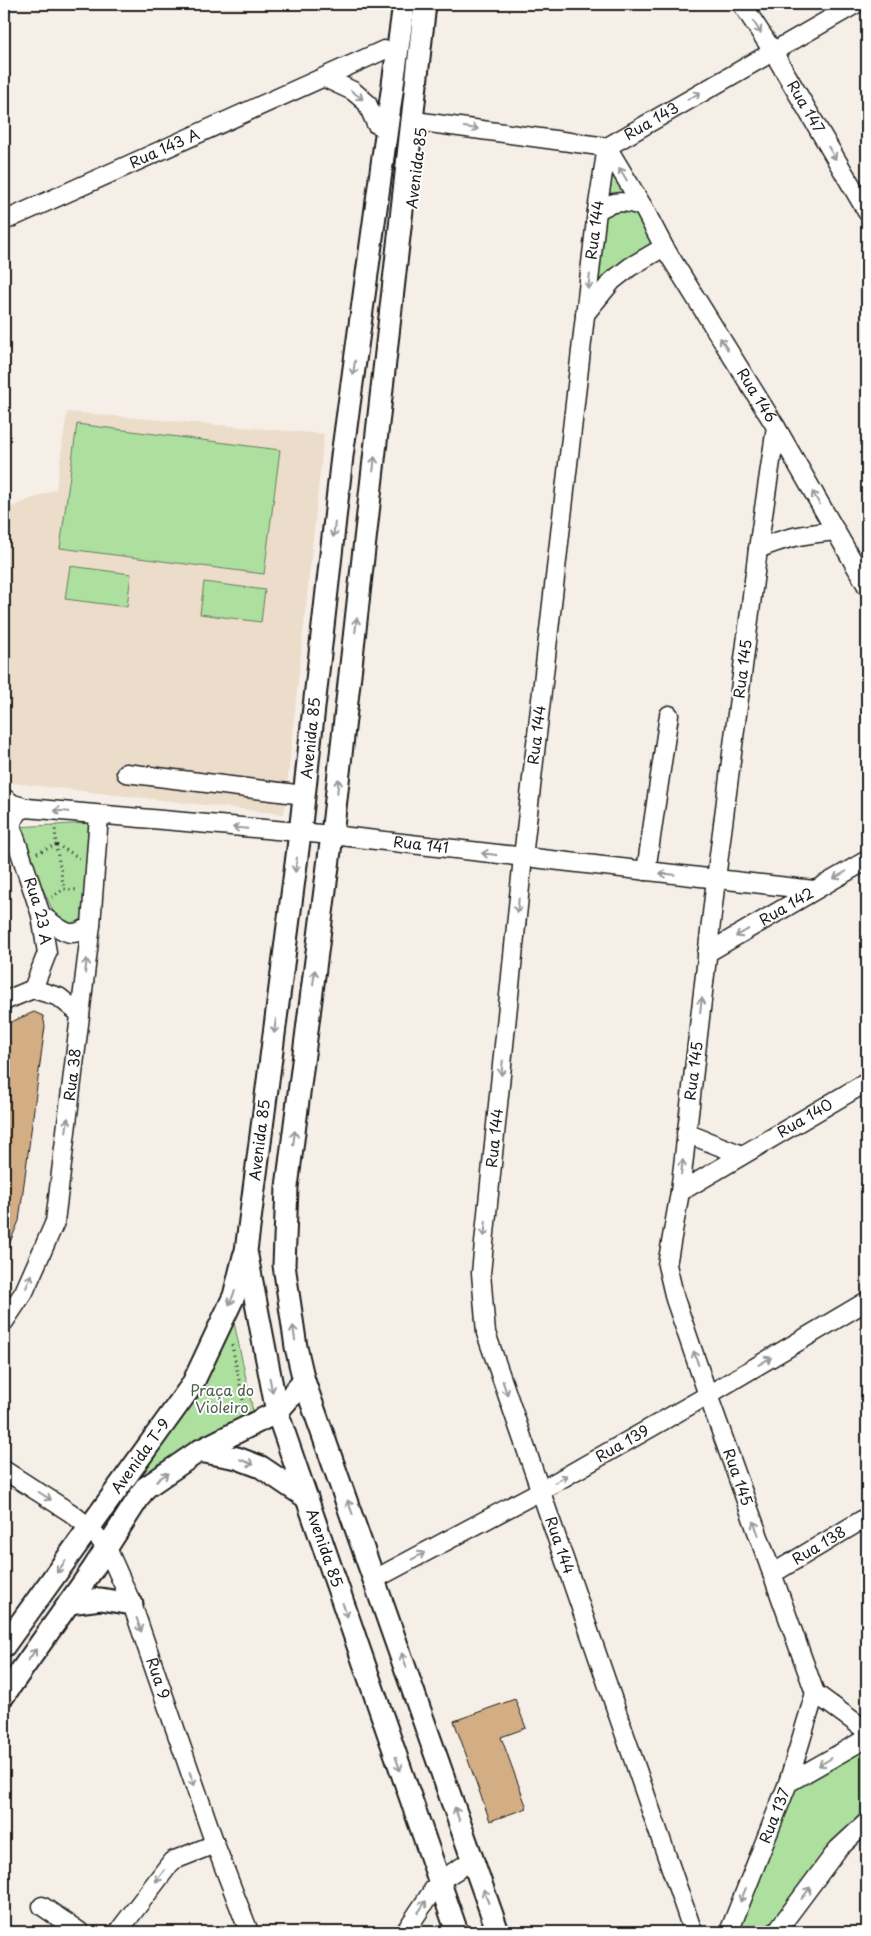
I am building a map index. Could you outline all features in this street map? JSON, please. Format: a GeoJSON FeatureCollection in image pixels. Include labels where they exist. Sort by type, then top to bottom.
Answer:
{"type":"FeatureCollection","features":[{"type":"Feature","properties":{"kind":"main road","name":"Avenida 85"},"geometry":{"type":"LineString","coordinates":[[360,320],[355,290],[389,4]]}},
{"type":"Feature","properties":{"kind":"main road","name":"Avenida 85"},"geometry":{"type":"LineString","coordinates":[[404,4],[342,456],[300,833],[246,1251],[277,1412],[457,1932]]}},
{"type":"Feature","properties":{"kind":"main road","name":"Avenida 85"},"geometry":{"type":"LineString","coordinates":[[425,4],[332,835],[287,1196],[284,1264],[296,1347],[304,1380],[498,1932]]}},
{"type":"Feature","properties":{"kind":"main road","name":"Avenida 85"},"geometry":{"type":"LineString","coordinates":[[389,330],[404,286],[422,122],[440,4]]}},
{"type":"Feature","properties":{"kind":"main road","name":"Avenida T-9"},"geometry":{"type":"LineString","coordinates":[[4,1646],[192,1385],[234,1296],[246,1251]]}},
{"type":"Feature","properties":{"kind":"main road","name":"Avenida T-9"},"geometry":{"type":"LineString","coordinates":[[4,1695],[107,1548],[145,1488],[199,1452],[277,1412],[304,1380]]}},
{"type":"Feature","properties":{"kind":"main road"},"geometry":{"type":"LineString","coordinates":[[199,1452],[237,1458],[261,1467],[307,1498]]}},
{"type":"Feature","properties":{"kind":"main road"},"geometry":{"type":"LineString","coordinates":[[69,1603],[101,1599],[132,1604]]}},
{"type":"Feature","properties":{"kind":"street","name":"Rua 147"},"geometry":{"type":"LineString","coordinates":[[742,4],[772,50],[867,212]]}},
{"type":"Feature","properties":{"kind":"street","name":"Rua 143"},"geometry":{"type":"LineString","coordinates":[[422,122],[607,146],[772,50],[856,4]]}},
{"type":"Feature","properties":{"kind":"street","name":"Rua 143 A"},"geometry":{"type":"LineString","coordinates":[[4,221],[384,50]]}},
{"type":"Feature","properties":{"kind":"street"},"geometry":{"type":"LineString","coordinates":[[325,78],[353,91],[367,103],[376,124]]}},
{"type":"Feature","properties":{"kind":"street","name":"Rua 146"},"geometry":{"type":"LineString","coordinates":[[607,146],[664,247],[776,427],[867,586]]}},
{"type":"Feature","properties":{"kind":"street","name":"Rua 144"},"geometry":{"type":"LineString","coordinates":[[607,146],[597,210],[522,858],[481,1273],[486,1333],[693,1932]]}},
{"type":"Feature","properties":{"kind":"street"},"geometry":{"type":"LineString","coordinates":[[597,210],[607,204],[620,201],[643,207]]}},
{"type":"Feature","properties":{"kind":"street"},"geometry":{"type":"LineString","coordinates":[[585,314],[612,281],[630,267],[664,247]]}},
{"type":"Feature","properties":{"kind":"street","name":"Rua 145"},"geometry":{"type":"LineString","coordinates":[[776,427],[758,549],[716,879],[680,1192],[667,1265],[675,1299],[708,1395],[815,1693]]}},
{"type":"Feature","properties":{"kind":"street"},"geometry":{"type":"LineString","coordinates":[[758,549],[796,536],[836,531]]}},
{"type":"Feature","properties":{"kind":"street"},"geometry":{"type":"LineString","coordinates":[[646,871],[669,715]]}},
{"type":"Feature","properties":{"kind":"street"},"geometry":{"type":"LineString","coordinates":[[126,773],[304,795]]}},
{"type":"Feature","properties":{"kind":"street"},"geometry":{"type":"LineString","coordinates":[[4,798],[13,804],[27,808]]}},
{"type":"Feature","properties":{"kind":"street","name":"Rua 141"},"geometry":{"type":"LineString","coordinates":[[27,808],[332,835],[814,890]]}},
{"type":"Feature","properties":{"kind":"street","name":"Rua 23 A"},"geometry":{"type":"LineString","coordinates":[[27,808],[20,810],[8,826],[48,910],[47,953],[33,989]]}},
{"type":"Feature","properties":{"kind":"street","name":"Rua 38"},"geometry":{"type":"LineString","coordinates":[[4,1322],[24,1292],[55,1222],[91,925],[99,815]]}},
{"type":"Feature","properties":{"kind":"street","name":"Rua 142"},"geometry":{"type":"LineString","coordinates":[[707,953],[867,860]]}},
{"type":"Feature","properties":{"kind":"street"},"geometry":{"type":"LineString","coordinates":[[48,910],[67,932],[74,934],[82,932],[91,925]]}},
{"type":"Feature","properties":{"kind":"street"},"geometry":{"type":"LineString","coordinates":[[4,1001],[33,989],[59,997],[80,1014]]}},
{"type":"Feature","properties":{"kind":"street","name":"Rua 140"},"geometry":{"type":"LineString","coordinates":[[680,1192],[867,1082]]}},
{"type":"Feature","properties":{"kind":"street"},"geometry":{"type":"LineString","coordinates":[[686,1133],[742,1155]]}},
{"type":"Feature","properties":{"kind":"street","name":"Rua 139"},"geometry":{"type":"LineString","coordinates":[[375,1579],[540,1491],[708,1395],[867,1300]]}},
{"type":"Feature","properties":{"kind":"street","name":"Rua 9"},"geometry":{"type":"LineString","coordinates":[[4,1470],[71,1513],[90,1528],[107,1548],[132,1604],[215,1844],[249,1932]]}},
{"type":"Feature","properties":{"kind":"street","name":"Rua 138"},"geometry":{"type":"LineString","coordinates":[[772,1574],[867,1517]]}},
{"type":"Feature","properties":{"kind":"street"},"geometry":{"type":"LineString","coordinates":[[788,1783],[815,1693],[867,1731]]}},
{"type":"Feature","properties":{"kind":"street","name":"Rua 137"},"geometry":{"type":"LineString","coordinates":[[729,1932],[788,1783],[867,1738]]}},
{"type":"Feature","properties":{"kind":"street"},"geometry":{"type":"LineString","coordinates":[[776,1932],[838,1849],[867,1822]]}},
{"type":"Feature","properties":{"kind":"street"},"geometry":{"type":"LineString","coordinates":[[118,1932],[172,1860],[215,1844]]}},
{"type":"Feature","properties":{"kind":"street"},"geometry":{"type":"LineString","coordinates":[[405,1932],[439,1881],[473,1860]]}},
{"type":"Feature","properties":{"kind":"street"},"geometry":{"type":"LineString","coordinates":[[42,1906],[80,1932]]}},
{"type":"Feature","properties":{"kind":"path"},"geometry":{"type":"LineString","coordinates":[[55,824],[56,845],[64,889]]}},
{"type":"Feature","properties":{"kind":"path"},"geometry":{"type":"LineString","coordinates":[[31,856],[56,845]]}},
{"type":"Feature","properties":{"kind":"path"},"geometry":{"type":"LineString","coordinates":[[56,845],[88,862]]}},
{"type":"Feature","properties":{"kind":"path"},"geometry":{"type":"LineString","coordinates":[[51,898],[64,889],[73,888],[84,894]]}},
{"type":"Feature","properties":{"kind":"path"},"geometry":{"type":"LineString","coordinates":[[47,889],[51,898],[48,910]]}},
{"type":"Feature","properties":{"kind":"path"},"geometry":{"type":"LineString","coordinates":[[231,1342],[246,1420]]}},
{"type":"Feature","properties":{"kind":"shaded area"},"geometry":{"type":"Polygon","coordinates":[[[67,412],[324,434],[284,814],[4,782],[4,510],[56,489],[67,412]]]}},
{"type":"Feature","properties":{"kind":"green space"},"geometry":{"type":"Polygon","coordinates":[[[607,147],[664,247],[585,314],[607,147]]]}},
{"type":"Feature","properties":{"kind":"green space"},"geometry":{"type":"Polygon","coordinates":[[[77,424],[280,450],[264,574],[60,548],[77,424]]]}},
{"type":"Feature","properties":{"kind":"green space"},"geometry":{"type":"Polygon","coordinates":[[[70,566],[131,574],[127,607],[65,599],[70,566]]]}},
{"type":"Feature","properties":{"kind":"green space"},"geometry":{"type":"Polygon","coordinates":[[[204,582],[265,590],[261,622],[200,614],[204,582]]]}},
{"type":"Feature","properties":{"kind":"green space"},"geometry":{"type":"Polygon","coordinates":[[[92,823],[82,926],[72,930],[56,918],[15,827],[92,823]]]}},
{"type":"Feature","properties":{"kind":"green space","name":"Praça do Violeiro"},"geometry":{"type":"Polygon","coordinates":[[[232,1313],[254,1416],[158,1464],[122,1511],[116,1505],[232,1313]]]}},
{"type":"Feature","properties":{"kind":"green space"},"geometry":{"type":"Polygon","coordinates":[[[867,1743],[867,1813],[829,1849],[772,1932],[737,1932],[790,1787],[867,1743]]]}},
{"type":"Feature","properties":{"kind":"building"},"geometry":{"type":"Polygon","coordinates":[[[34,1012],[43,1016],[45,1026],[19,1221],[4,1256],[4,1025],[34,1012]]]}},
{"type":"Feature","properties":{"kind":"building"},"geometry":{"type":"Polygon","coordinates":[[[515,1699],[526,1728],[501,1737],[527,1808],[490,1821],[454,1721],[515,1699]]]}}]}
